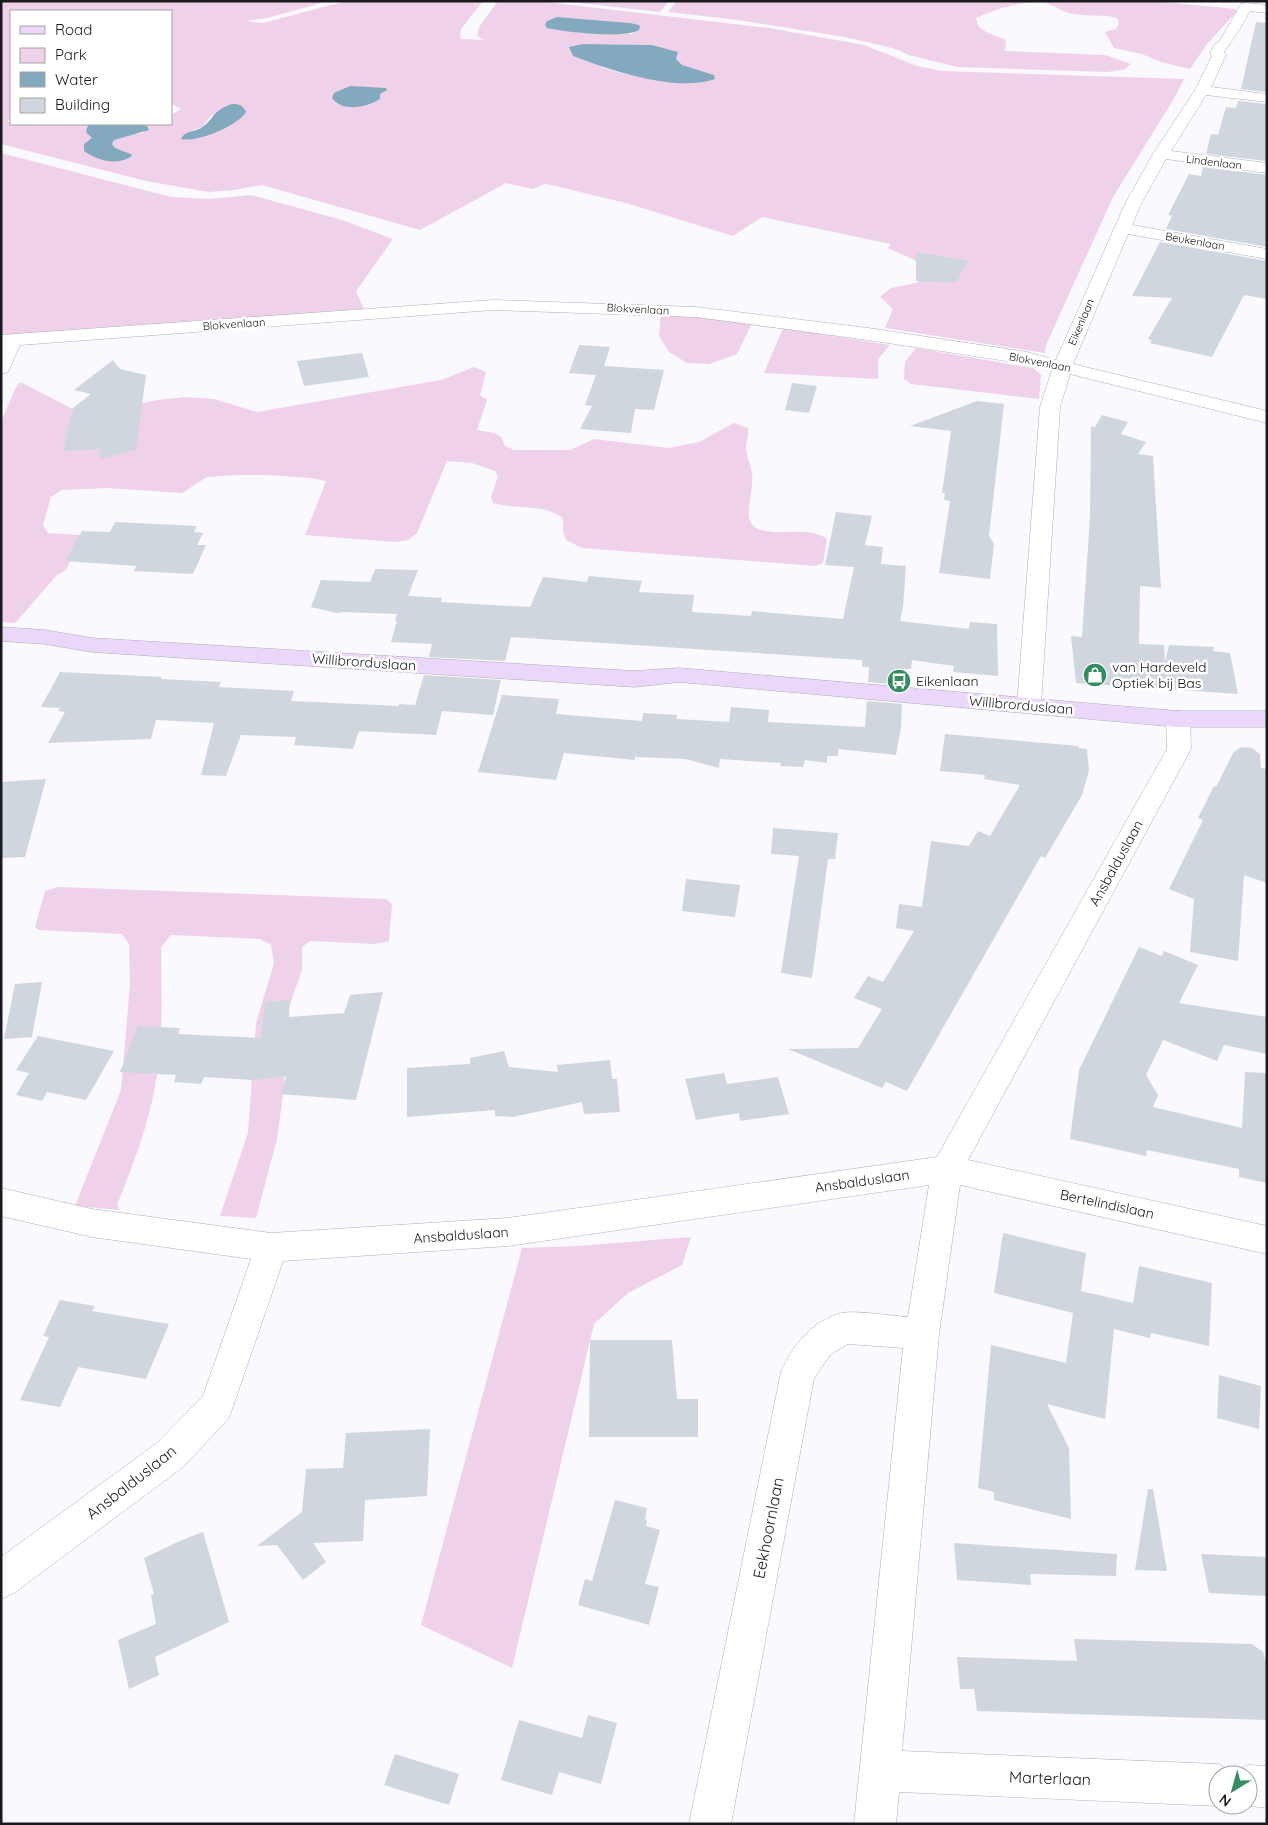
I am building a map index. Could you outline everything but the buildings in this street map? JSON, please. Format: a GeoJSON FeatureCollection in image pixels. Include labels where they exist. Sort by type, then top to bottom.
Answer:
{"type":"FeatureCollection","features":[{"type":"Feature","properties":{"kind":"main road","name":"Willibrorduslaan"},"geometry":{"type":"LineString","coordinates":[[1,634],[45,637],[92,645],[635,679],[689,692],[723,693],[776,685],[1178,719],[1267,719]]}},
{"type":"Feature","properties":{"kind":"main road","name":"Willibrorduslaan"},"geometry":{"type":"LineString","coordinates":[[1,649],[92,645]]}},
{"type":"Feature","properties":{"kind":"street","name":"Eikenlaan"},"geometry":{"type":"LineString","coordinates":[[1028,705],[1050,407],[1063,366],[1133,204],[1161,154],[1202,90],[1219,55],[1217,53],[1220,47],[1224,45],[1246,7],[1267,9]]}},
{"type":"Feature","properties":{"kind":"street"},"geometry":{"type":"LineString","coordinates":[[1202,90],[1267,98]]}},
{"type":"Feature","properties":{"kind":"street","name":"Lindenlaan"},"geometry":{"type":"LineString","coordinates":[[1161,154],[1267,168]]}},
{"type":"Feature","properties":{"kind":"street","name":"Beukenlaan"},"geometry":{"type":"LineString","coordinates":[[1123,228],[1267,254]]}},
{"type":"Feature","properties":{"kind":"street","name":"Blokvenlaan"},"geometry":{"type":"LineString","coordinates":[[7,340],[493,305],[706,313],[868,334],[1063,366],[1267,417]]}},
{"type":"Feature","properties":{"kind":"street"},"geometry":{"type":"LineString","coordinates":[[1,368],[7,340]]}},
{"type":"Feature","properties":{"kind":"street","name":"Ansbalduslaan"},"geometry":{"type":"LineString","coordinates":[[1,1202],[92,1223],[271,1247],[508,1232],[947,1169],[1179,749],[1178,719]]}},
{"type":"Feature","properties":{"kind":"street"},"geometry":{"type":"LineString","coordinates":[[875,1824],[882,1771],[922,1334],[947,1169]]}},
{"type":"Feature","properties":{"kind":"street","name":"Bertelindislaan"},"geometry":{"type":"LineString","coordinates":[[947,1169],[1267,1240]]}},
{"type":"Feature","properties":{"kind":"street","name":"Ansbalduslaan"},"geometry":{"type":"LineString","coordinates":[[1,1580],[170,1454],[218,1406],[271,1247]]}},
{"type":"Feature","properties":{"kind":"street","name":"Eekhoornlaan"},"geometry":{"type":"LineString","coordinates":[[710,1824],[798,1372],[819,1343],[844,1328],[922,1334]]}},
{"type":"Feature","properties":{"kind":"street","name":"Marterlaan"},"geometry":{"type":"LineString","coordinates":[[882,1771],[1208,1785]]}},
{"type":"Feature","properties":{"kind":"green space"},"geometry":{"type":"Polygon","coordinates":[[[1,1],[329,1],[267,18],[246,21],[263,23],[346,1],[483,1],[461,29],[460,39],[484,40],[477,36],[479,27],[498,1],[538,1],[769,28],[864,45],[917,66],[942,71],[1184,79],[1172,102],[1113,197],[1046,345],[1045,353],[885,328],[893,309],[880,297],[891,288],[916,283],[939,271],[888,248],[891,244],[762,217],[733,236],[626,203],[551,185],[544,184],[533,189],[506,183],[420,230],[262,185],[209,192],[146,181],[1,144],[1,1]],[[557,17],[548,28],[603,34],[633,34],[630,23],[557,17]],[[583,44],[569,48],[603,68],[625,74],[672,82],[714,75],[681,65],[676,59],[677,55],[652,45],[583,44]],[[212,115],[202,127],[193,130],[193,139],[228,127],[212,115]]]}},
{"type":"Feature","properties":{"kind":"green space"},"geometry":{"type":"Polygon","coordinates":[[[562,1],[669,1],[660,12],[562,1]]]}},
{"type":"Feature","properties":{"kind":"green space"},"geometry":{"type":"Polygon","coordinates":[[[677,1],[1153,1],[1235,9],[1237,11],[1207,44],[1190,69],[1161,62],[1142,54],[1114,48],[1105,32],[1116,29],[1119,24],[1117,18],[1070,13],[1049,4],[1037,2],[1010,6],[976,18],[978,26],[986,32],[1006,40],[1005,51],[1105,55],[1131,64],[1125,69],[1108,72],[957,67],[850,38],[738,20],[668,12],[677,1]]]}},
{"type":"Feature","properties":{"kind":"green space"},"geometry":{"type":"Polygon","coordinates":[[[1,153],[171,197],[209,199],[251,195],[339,219],[393,239],[356,291],[364,309],[1,336],[1,153]]]}},
{"type":"Feature","properties":{"kind":"green space"},"geometry":{"type":"Polygon","coordinates":[[[661,313],[752,323],[737,354],[709,364],[687,363],[669,352],[659,336],[661,313]]]}},
{"type":"Feature","properties":{"kind":"green space"},"geometry":{"type":"Polygon","coordinates":[[[783,328],[890,345],[878,359],[878,379],[764,373],[783,328]]]}},
{"type":"Feature","properties":{"kind":"green space"},"geometry":{"type":"Polygon","coordinates":[[[916,348],[1033,368],[1041,375],[1039,399],[911,384],[904,379],[905,362],[916,348]]]}},
{"type":"Feature","properties":{"kind":"green space"},"geometry":{"type":"Polygon","coordinates":[[[474,367],[486,372],[480,395],[487,400],[477,430],[494,433],[501,437],[505,446],[514,450],[570,450],[594,439],[669,448],[699,442],[734,423],[748,428],[746,450],[752,473],[749,506],[751,522],[756,528],[767,531],[806,532],[822,536],[827,539],[823,563],[816,566],[582,548],[566,540],[563,531],[563,519],[557,514],[540,509],[493,503],[491,497],[498,476],[495,471],[472,463],[447,461],[417,533],[408,540],[395,542],[305,535],[326,481],[268,475],[207,477],[182,493],[107,488],[62,490],[51,497],[43,525],[48,533],[80,535],[81,538],[66,570],[57,575],[17,621],[14,623],[1,622],[1,422],[15,389],[20,382],[75,410],[101,412],[157,400],[186,397],[214,399],[257,412],[441,380],[474,367]]]}},
{"type":"Feature","properties":{"kind":"green space"},"geometry":{"type":"Polygon","coordinates":[[[58,887],[386,899],[392,904],[389,941],[375,944],[310,941],[302,947],[302,970],[289,1007],[283,1094],[277,1139],[256,1218],[220,1216],[248,1133],[256,1023],[274,963],[271,945],[260,939],[171,935],[161,947],[162,997],[159,1064],[145,1129],[117,1205],[120,1210],[75,1206],[121,1090],[130,984],[129,944],[122,934],[38,930],[35,927],[45,891],[58,887]]]}},
{"type":"Feature","properties":{"kind":"green space"},"geometry":{"type":"Polygon","coordinates":[[[691,1237],[682,1265],[628,1293],[594,1324],[512,1668],[421,1625],[522,1248],[578,1246],[691,1237]]]}},
{"type":"Feature","properties":{"kind":"water"},"geometry":{"type":"Polygon","coordinates":[[[557,17],[630,23],[640,27],[639,30],[632,33],[621,34],[580,33],[547,28],[545,25],[547,21],[557,17]]]}},
{"type":"Feature","properties":{"kind":"water"},"geometry":{"type":"Polygon","coordinates":[[[583,44],[652,45],[678,52],[676,59],[682,65],[714,75],[715,79],[699,83],[663,82],[624,73],[573,56],[569,47],[583,44]]]}},
{"type":"Feature","properties":{"kind":"water"},"geometry":{"type":"Polygon","coordinates":[[[350,86],[386,88],[387,90],[380,94],[380,99],[362,106],[342,106],[332,98],[334,93],[350,86]]]}},
{"type":"Feature","properties":{"kind":"water"},"geometry":{"type":"Polygon","coordinates":[[[232,104],[240,105],[246,112],[235,123],[206,136],[188,140],[181,139],[187,133],[205,125],[220,109],[232,104]]]}},
{"type":"Feature","properties":{"kind":"water"},"geometry":{"type":"Polygon","coordinates":[[[88,125],[144,125],[147,126],[149,130],[114,140],[112,144],[115,148],[132,156],[120,161],[101,160],[84,151],[84,144],[92,138],[86,132],[88,125]]]}},
{"type":"Feature","properties":{"kind":"place","name":"van Hardeveld Optiek bij Bas"},"geometry":{"type":"Point","coordinates":[1095,675]}},
{"type":"Feature","properties":{"kind":"place","name":"Eikenlaan"},"geometry":{"type":"Point","coordinates":[899,681]}}]}
